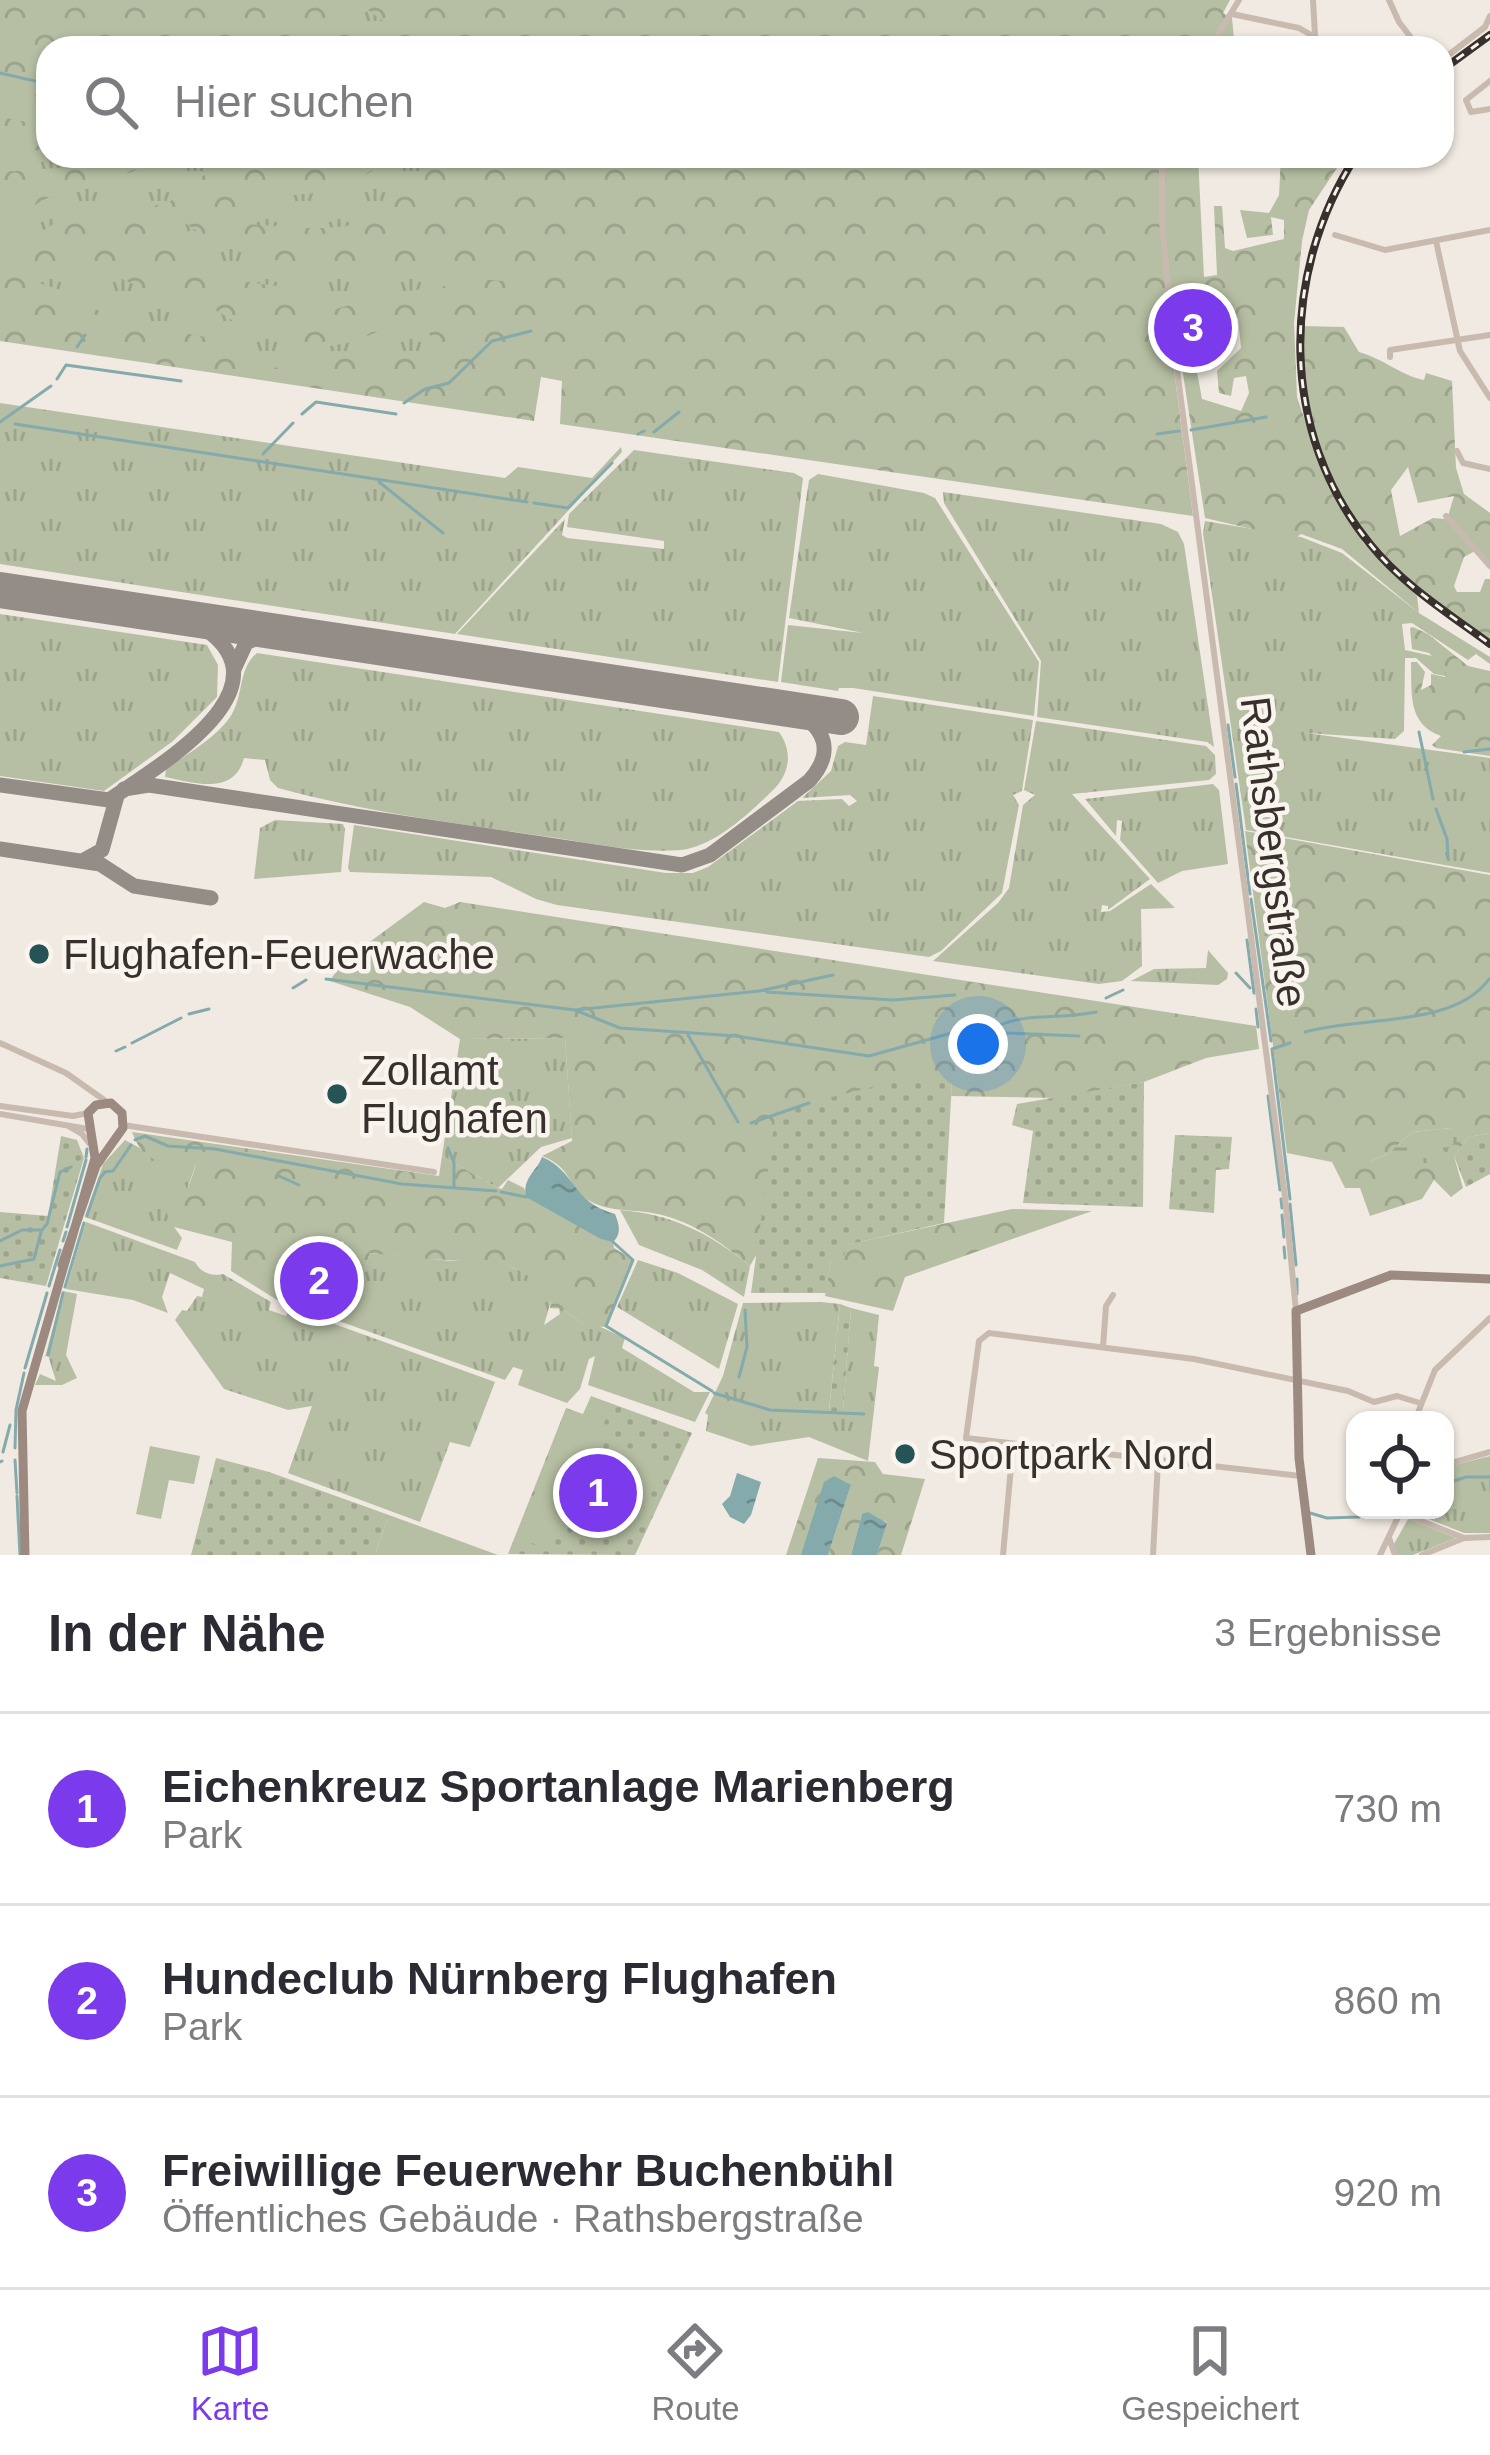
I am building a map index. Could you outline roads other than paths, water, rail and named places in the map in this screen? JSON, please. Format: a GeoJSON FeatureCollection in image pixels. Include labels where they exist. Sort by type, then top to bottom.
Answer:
{"type":"FeatureCollection","features":[{"type":"Feature","properties":{"kind":"main road"},"geometry":{"type":"LineString","coordinates":[[25,1555],[22,1411],[62,1265],[92,1170],[96,1149],[88,1113],[107,1102],[120,1111],[121,1130],[95,1170],[62,1265]]}},
{"type":"Feature","properties":{"kind":"main road"},"geometry":{"type":"LineString","coordinates":[[91,1132],[107,1139],[121,1130]]}},
{"type":"Feature","properties":{"kind":"main road"},"geometry":{"type":"LineString","coordinates":[[1296,1311],[1391,1275],[1490,1279]]}},
{"type":"Feature","properties":{"kind":"main road","name":"Rathsbergstraße"},"geometry":{"type":"LineString","coordinates":[[1296,1311],[1300,1476],[1311,1555]]}},
{"type":"Feature","properties":{"kind":"street"},"geometry":{"type":"LineString","coordinates":[[1218,36],[1239,0]]}},
{"type":"Feature","properties":{"kind":"street"},"geometry":{"type":"LineString","coordinates":[[1232,14],[1315,35],[1313,0]]}},
{"type":"Feature","properties":{"kind":"street"},"geometry":{"type":"LineString","coordinates":[[1389,0],[1410,36]]}},
{"type":"Feature","properties":{"kind":"street"},"geometry":{"type":"LineString","coordinates":[[1454,51],[1485,27],[1490,16]]}},
{"type":"Feature","properties":{"kind":"street"},"geometry":{"type":"LineString","coordinates":[[1490,81],[1466,100],[1471,112],[1490,109]]}},
{"type":"Feature","properties":{"kind":"street","name":"Rathsbergstraße"},"geometry":{"type":"LineString","coordinates":[[1161,168],[1172,331],[1296,1311]]}},
{"type":"Feature","properties":{"kind":"street"},"geometry":{"type":"LineString","coordinates":[[1335,235],[1384,250],[1490,230]]}},
{"type":"Feature","properties":{"kind":"street"},"geometry":{"type":"LineString","coordinates":[[1436,241],[1457,340],[1473,376],[1490,398]]}},
{"type":"Feature","properties":{"kind":"street"},"geometry":{"type":"LineString","coordinates":[[1390,357],[1390,350],[1490,335]]}},
{"type":"Feature","properties":{"kind":"street"},"geometry":{"type":"LineString","coordinates":[[1457,451],[1463,463],[1490,469]]}},
{"type":"Feature","properties":{"kind":"street"},"geometry":{"type":"LineString","coordinates":[[1446,516],[1490,566]]}},
{"type":"Feature","properties":{"kind":"street"},"geometry":{"type":"LineString","coordinates":[[0,1042],[66,1073],[107,1102]]}},
{"type":"Feature","properties":{"kind":"street"},"geometry":{"type":"LineString","coordinates":[[0,1110],[88,1113]]}},
{"type":"Feature","properties":{"kind":"street"},"geometry":{"type":"LineString","coordinates":[[0,1110],[91,1132]]}},
{"type":"Feature","properties":{"kind":"street"},"geometry":{"type":"LineString","coordinates":[[64,1124],[88,1140],[92,1170]]}},
{"type":"Feature","properties":{"kind":"street"},"geometry":{"type":"LineString","coordinates":[[121,1130],[434,1172]]}},
{"type":"Feature","properties":{"kind":"street"},"geometry":{"type":"LineString","coordinates":[[1103,1347],[1106,1306],[1113,1295]]}},
{"type":"Feature","properties":{"kind":"street"},"geometry":{"type":"LineString","coordinates":[[1418,1411],[1435,1370],[1490,1318]]}},
{"type":"Feature","properties":{"kind":"street"},"geometry":{"type":"LineString","coordinates":[[1300,1476],[966,1438],[982,1335],[1211,1362],[1348,1391],[1374,1402],[1396,1396],[1420,1403]]}},
{"type":"Feature","properties":{"kind":"street"},"geometry":{"type":"LineString","coordinates":[[1003,1555],[1013,1444]]}},
{"type":"Feature","properties":{"kind":"street"},"geometry":{"type":"LineString","coordinates":[[1454,1462],[1490,1452]]}},
{"type":"Feature","properties":{"kind":"street"},"geometry":{"type":"LineString","coordinates":[[1153,1555],[1158,1461]]}},
{"type":"Feature","properties":{"kind":"street"},"geometry":{"type":"LineString","coordinates":[[1380,1555],[1397,1519]]}},
{"type":"Feature","properties":{"kind":"street"},"geometry":{"type":"LineString","coordinates":[[1420,1519],[1464,1538]]}},
{"type":"Feature","properties":{"kind":"street"},"geometry":{"type":"LineString","coordinates":[[1422,1555],[1464,1538],[1490,1537]]}},
{"type":"Feature","properties":{"kind":"street"},"geometry":{"type":"LineString","coordinates":[[1389,1538],[1395,1555]]}},
{"type":"Feature","properties":{"kind":"water"},"geometry":{"type":"Polygon","coordinates":[[[542,1157],[562,1170],[590,1202],[615,1214],[619,1232],[613,1242],[526,1197],[528,1180],[542,1157]]]}},
{"type":"Feature","properties":{"kind":"water"},"geometry":{"type":"Polygon","coordinates":[[[737,1473],[761,1482],[744,1524],[730,1517],[722,1504],[730,1496],[737,1473]]]}},
{"type":"Feature","properties":{"kind":"water"},"geometry":{"type":"Polygon","coordinates":[[[834,1476],[851,1485],[828,1555],[801,1555],[824,1482],[834,1476]]]}},
{"type":"Feature","properties":{"kind":"water"},"geometry":{"type":"Polygon","coordinates":[[[868,1512],[887,1523],[877,1555],[851,1555],[862,1514],[868,1512]]]}},
{"type":"Feature","properties":{"kind":"waterway"},"geometry":{"type":"LineString","coordinates":[[0,73],[36,81]]}},
{"type":"Feature","properties":{"kind":"waterway"},"geometry":{"type":"LineString","coordinates":[[404,403],[425,389],[449,383],[492,341],[531,331]]}},
{"type":"Feature","properties":{"kind":"waterway"},"geometry":{"type":"LineString","coordinates":[[77,347],[85,335]]}},
{"type":"Feature","properties":{"kind":"waterway"},"geometry":{"type":"LineString","coordinates":[[57,379],[66,365],[181,381]]}},
{"type":"Feature","properties":{"kind":"waterway"},"geometry":{"type":"LineString","coordinates":[[0,422],[51,386]]}},
{"type":"Feature","properties":{"kind":"waterway"},"geometry":{"type":"LineString","coordinates":[[302,414],[316,402],[396,414]]}},
{"type":"Feature","properties":{"kind":"waterway"},"geometry":{"type":"LineString","coordinates":[[654,432],[679,412]]}},
{"type":"Feature","properties":{"kind":"waterway"},"geometry":{"type":"LineString","coordinates":[[1191,430],[1266,417]]}},
{"type":"Feature","properties":{"kind":"waterway"},"geometry":{"type":"LineString","coordinates":[[263,454],[293,423]]}},
{"type":"Feature","properties":{"kind":"waterway"},"geometry":{"type":"LineString","coordinates":[[15,424],[527,502]]}},
{"type":"Feature","properties":{"kind":"waterway"},"geometry":{"type":"LineString","coordinates":[[638,434],[644,431]]}},
{"type":"Feature","properties":{"kind":"waterway"},"geometry":{"type":"LineString","coordinates":[[1157,434],[1179,431]]}},
{"type":"Feature","properties":{"kind":"waterway"},"geometry":{"type":"LineString","coordinates":[[534,503],[568,508],[612,463]]}},
{"type":"Feature","properties":{"kind":"waterway"},"geometry":{"type":"LineString","coordinates":[[379,482],[443,533]]}},
{"type":"Feature","properties":{"kind":"waterway"},"geometry":{"type":"LineString","coordinates":[[1228,725],[1235,777]]}},
{"type":"Feature","properties":{"kind":"waterway"},"geometry":{"type":"LineString","coordinates":[[1419,732],[1433,799]]}},
{"type":"Feature","properties":{"kind":"waterway"},"geometry":{"type":"LineString","coordinates":[[1464,752],[1490,749]]}},
{"type":"Feature","properties":{"kind":"waterway"},"geometry":{"type":"LineString","coordinates":[[1236,784],[1250,894]]}},
{"type":"Feature","properties":{"kind":"waterway"},"geometry":{"type":"LineString","coordinates":[[1436,809],[1447,839],[1448,859]]}},
{"type":"Feature","properties":{"kind":"waterway"},"geometry":{"type":"LineString","coordinates":[[1251,899],[1271,1041]]}},
{"type":"Feature","properties":{"kind":"waterway"},"geometry":{"type":"LineString","coordinates":[[1247,940],[1254,993]]}},
{"type":"Feature","properties":{"kind":"waterway"},"geometry":{"type":"LineString","coordinates":[[1236,973],[1250,988]]}},
{"type":"Feature","properties":{"kind":"waterway"},"geometry":{"type":"LineString","coordinates":[[326,979],[575,1010],[759,991],[833,975]]}},
{"type":"Feature","properties":{"kind":"waterway"},"geometry":{"type":"LineString","coordinates":[[1305,1032],[1430,1013],[1473,995],[1489,979]]}},
{"type":"Feature","properties":{"kind":"waterway"},"geometry":{"type":"LineString","coordinates":[[293,988],[306,980]]}},
{"type":"Feature","properties":{"kind":"waterway"},"geometry":{"type":"LineString","coordinates":[[1106,998],[1123,990]]}},
{"type":"Feature","properties":{"kind":"waterway"},"geometry":{"type":"LineString","coordinates":[[767,992],[893,1000],[955,995]]}},
{"type":"Feature","properties":{"kind":"waterway"},"geometry":{"type":"LineString","coordinates":[[189,1014],[209,1009]]}},
{"type":"Feature","properties":{"kind":"waterway"},"geometry":{"type":"LineString","coordinates":[[1256,1009],[1258,1027]]}},
{"type":"Feature","properties":{"kind":"waterway"},"geometry":{"type":"LineString","coordinates":[[575,1010],[620,1028],[736,1036],[869,1056],[959,1031],[1079,1036]]}},
{"type":"Feature","properties":{"kind":"waterway"},"geometry":{"type":"LineString","coordinates":[[988,1031],[1027,1018],[1096,1012]]}},
{"type":"Feature","properties":{"kind":"waterway"},"geometry":{"type":"LineString","coordinates":[[132,1043],[181,1018]]}},
{"type":"Feature","properties":{"kind":"waterway"},"geometry":{"type":"LineString","coordinates":[[688,1035],[738,1122]]}},
{"type":"Feature","properties":{"kind":"waterway"},"geometry":{"type":"LineString","coordinates":[[1290,1043],[1272,1049],[1290,1199]]}},
{"type":"Feature","properties":{"kind":"waterway"},"geometry":{"type":"LineString","coordinates":[[116,1051],[125,1047]]}},
{"type":"Feature","properties":{"kind":"waterway"},"geometry":{"type":"LineString","coordinates":[[1268,1096],[1280,1190]]}},
{"type":"Feature","properties":{"kind":"waterway"},"geometry":{"type":"LineString","coordinates":[[751,1123],[809,1103]]}},
{"type":"Feature","properties":{"kind":"waterway"},"geometry":{"type":"LineString","coordinates":[[135,1140],[145,1136],[168,1146],[215,1149],[402,1184],[496,1191]]}},
{"type":"Feature","properties":{"kind":"waterway"},"geometry":{"type":"LineString","coordinates":[[104,1172],[113,1171],[131,1145]]}},
{"type":"Feature","properties":{"kind":"waterway"},"geometry":{"type":"LineString","coordinates":[[448,1148],[454,1186]]}},
{"type":"Feature","properties":{"kind":"waterway"},"geometry":{"type":"LineString","coordinates":[[86,1157],[87,1149]]}},
{"type":"Feature","properties":{"kind":"waterway"},"geometry":{"type":"LineString","coordinates":[[67,1227],[86,1160]]}},
{"type":"Feature","properties":{"kind":"waterway"},"geometry":{"type":"LineString","coordinates":[[0,1241],[22,1230],[42,1230],[60,1172],[71,1167]]}},
{"type":"Feature","properties":{"kind":"waterway"},"geometry":{"type":"LineString","coordinates":[[87,1215],[105,1172]]}},
{"type":"Feature","properties":{"kind":"waterway"},"geometry":{"type":"LineString","coordinates":[[279,1176],[299,1185]]}},
{"type":"Feature","properties":{"kind":"waterway"},"geometry":{"type":"LineString","coordinates":[[501,1192],[526,1197]]}},
{"type":"Feature","properties":{"kind":"waterway"},"geometry":{"type":"LineString","coordinates":[[1281,1199],[1282,1208]]}},
{"type":"Feature","properties":{"kind":"waterway"},"geometry":{"type":"LineString","coordinates":[[1290,1204],[1296,1265]]}},
{"type":"Feature","properties":{"kind":"waterway"},"geometry":{"type":"LineString","coordinates":[[1282,1215],[1284,1237]]}},
{"type":"Feature","properties":{"kind":"waterway"},"geometry":{"type":"LineString","coordinates":[[65,1287],[84,1223]]}},
{"type":"Feature","properties":{"kind":"waterway"},"geometry":{"type":"LineString","coordinates":[[0,1266],[34,1259],[41,1232]]}},
{"type":"Feature","properties":{"kind":"waterway"},"geometry":{"type":"LineString","coordinates":[[63,1241],[66,1232]]}},
{"type":"Feature","properties":{"kind":"waterway"},"geometry":{"type":"LineString","coordinates":[[613,1242],[633,1260],[606,1326],[712,1391]]}},
{"type":"Feature","properties":{"kind":"waterway"},"geometry":{"type":"LineString","coordinates":[[1284,1247],[1285,1258]]}},
{"type":"Feature","properties":{"kind":"waterway"},"geometry":{"type":"LineString","coordinates":[[49,1286],[60,1250]]}},
{"type":"Feature","properties":{"kind":"waterway"},"geometry":{"type":"LineString","coordinates":[[1297,1279],[1297,1294]]}},
{"type":"Feature","properties":{"kind":"waterway"},"geometry":{"type":"LineString","coordinates":[[25,1368],[47,1293]]}},
{"type":"Feature","properties":{"kind":"waterway"},"geometry":{"type":"LineString","coordinates":[[48,1355],[63,1293]]}},
{"type":"Feature","properties":{"kind":"waterway"},"geometry":{"type":"LineString","coordinates":[[739,1377],[747,1347],[745,1310]]}},
{"type":"Feature","properties":{"kind":"waterway"},"geometry":{"type":"LineString","coordinates":[[15,1448],[24,1373]]}},
{"type":"Feature","properties":{"kind":"waterway"},"geometry":{"type":"LineString","coordinates":[[714,1393],[770,1410],[864,1414]]}},
{"type":"Feature","properties":{"kind":"waterway"},"geometry":{"type":"LineString","coordinates":[[3,1452],[10,1425]]}},
{"type":"Feature","properties":{"kind":"waterway"},"geometry":{"type":"LineString","coordinates":[[15,1460],[17,1493]]}},
{"type":"Feature","properties":{"kind":"waterway"},"geometry":{"type":"LineString","coordinates":[[1454,1481],[1490,1477]]}},
{"type":"Feature","properties":{"kind":"waterway"},"geometry":{"type":"LineString","coordinates":[[17,1496],[20,1555]]}},
{"type":"Feature","properties":{"kind":"waterway"},"geometry":{"type":"LineString","coordinates":[[1310,1513],[1346,1517]]}},
{"type":"Feature","properties":{"kind":"railway"},"geometry":{"type":"LineString","coordinates":[[1454,61],[1490,35]]}},
{"type":"Feature","properties":{"kind":"railway"},"geometry":{"type":"LineString","coordinates":[[1349,168],[1313,250],[1303,301],[1300,352],[1319,453],[1340,500],[1383,559],[1490,644]]}},
{"type":"Feature","properties":{"kind":"place","name":"Freiwillige Feuerwehr Buchenbühl"},"geometry":{"type":"Point","coordinates":[1193,328]}},
{"type":"Feature","properties":{"kind":"place","name":"Flughafen-Feuerwache"},"geometry":{"type":"Point","coordinates":[39,954]}},
{"type":"Feature","properties":{"kind":"place","name":"Zollamt Flughafen"},"geometry":{"type":"Point","coordinates":[337,1094]}},
{"type":"Feature","properties":{"kind":"place","name":"Hundeclub Nürnberg Flughafen"},"geometry":{"type":"Point","coordinates":[319,1281]}},
{"type":"Feature","properties":{"kind":"place","name":"Sportpark Nord"},"geometry":{"type":"Point","coordinates":[905,1454]}},
{"type":"Feature","properties":{"kind":"place","name":"Eichenkreuz Sportanlage Marienberg"},"geometry":{"type":"Point","coordinates":[598,1493]}}]}
